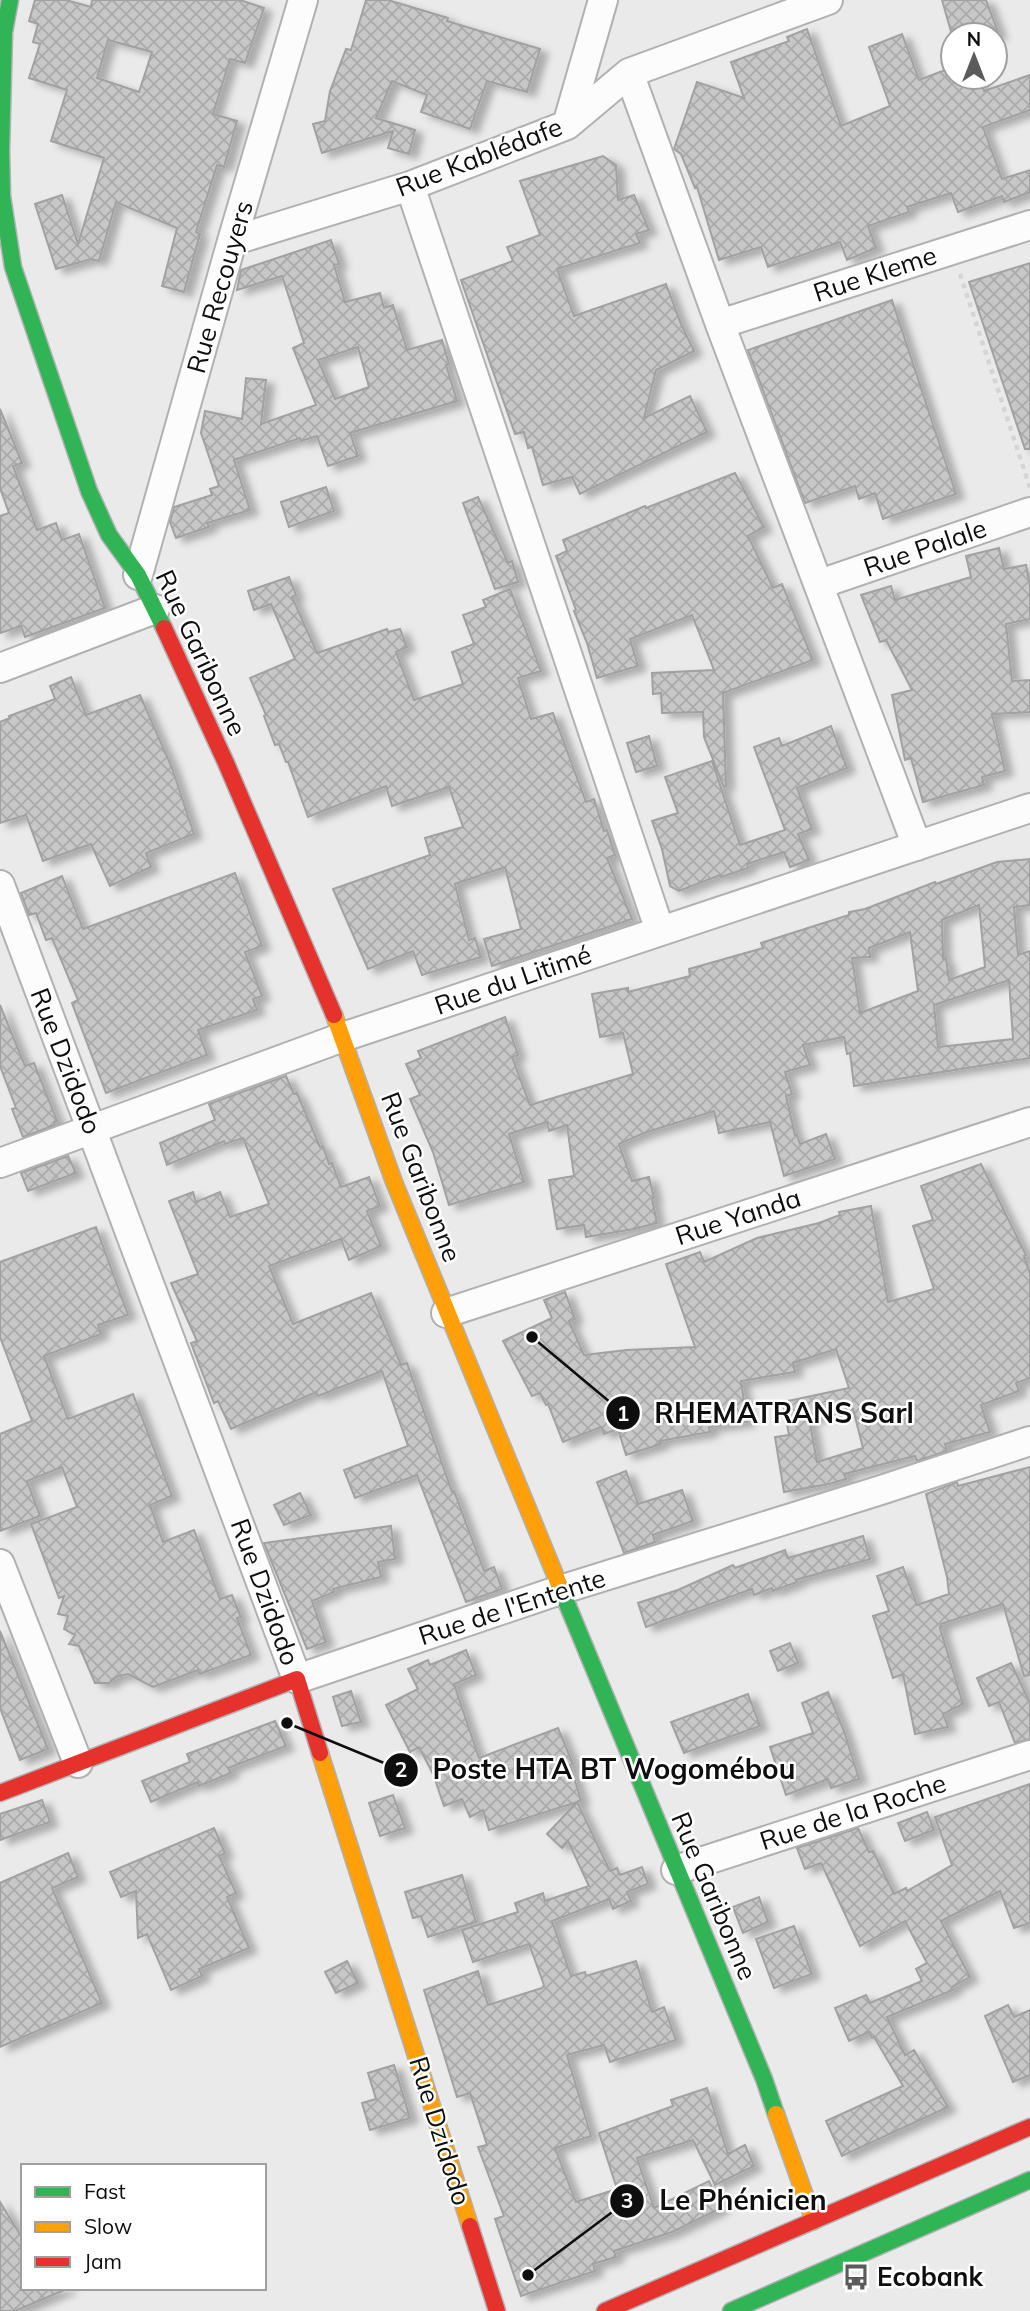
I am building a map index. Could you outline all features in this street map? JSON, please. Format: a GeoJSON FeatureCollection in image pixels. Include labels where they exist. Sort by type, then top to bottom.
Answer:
{"type":"FeatureCollection","features":[{"type":"Feature","properties":{"kind":"main road","name":"Rue Garibonne"},"geometry":{"type":"LineString","coordinates":[[10,0],[4,32],[1,151],[2,196],[13,267],[89,491],[109,534],[138,575],[155,609],[226,763],[343,1037],[394,1182],[446,1313],[764,2080],[814,2221]]}},
{"type":"Feature","properties":{"kind":"main road","name":"Rue de l'Entente"},"geometry":{"type":"LineString","coordinates":[[0,1793],[297,1679]]}},
{"type":"Feature","properties":{"kind":"main road","name":"Rue Dzidodo"},"geometry":{"type":"LineString","coordinates":[[297,1679],[497,2311]]}},
{"type":"Feature","properties":{"kind":"main road"},"geometry":{"type":"LineString","coordinates":[[605,2311],[1030,2127]]}},
{"type":"Feature","properties":{"kind":"main road"},"geometry":{"type":"LineString","coordinates":[[731,2311],[1030,2179]]}},
{"type":"Feature","properties":{"kind":"street","name":"Rue Recouyers"},"geometry":{"type":"LineString","coordinates":[[138,575],[303,0]]}},
{"type":"Feature","properties":{"kind":"street"},"geometry":{"type":"LineString","coordinates":[[567,125],[603,0]]}},
{"type":"Feature","properties":{"kind":"street","name":"Rue Kablédafe"},"geometry":{"type":"LineString","coordinates":[[232,241],[410,186],[567,125],[629,73],[828,0]]}},
{"type":"Feature","properties":{"kind":"street"},"geometry":{"type":"LineString","coordinates":[[629,73],[720,324],[917,846]]}},
{"type":"Feature","properties":{"kind":"street"},"geometry":{"type":"LineString","coordinates":[[410,186],[660,931]]}},
{"type":"Feature","properties":{"kind":"street","name":"Rue Kleme"},"geometry":{"type":"LineString","coordinates":[[720,324],[1030,225]]}},
{"type":"Feature","properties":{"kind":"street","name":"Rue Palale"},"geometry":{"type":"LineString","coordinates":[[820,584],[1030,512]]}},
{"type":"Feature","properties":{"kind":"street"},"geometry":{"type":"LineString","coordinates":[[0,668],[155,609]]}},
{"type":"Feature","properties":{"kind":"street","name":"Rue du Litimé"},"geometry":{"type":"LineString","coordinates":[[0,1163],[343,1037],[1030,808]]}},
{"type":"Feature","properties":{"kind":"street","name":"Rue Dzidodo"},"geometry":{"type":"LineString","coordinates":[[0,885],[297,1679]]}},
{"type":"Feature","properties":{"kind":"street","name":"Rue Yanda"},"geometry":{"type":"LineString","coordinates":[[446,1313],[1030,1122]]}},
{"type":"Feature","properties":{"kind":"street","name":"Rue de l'Entente"},"geometry":{"type":"LineString","coordinates":[[297,1679],[560,1590],[881,1490],[1030,1440]]}},
{"type":"Feature","properties":{"kind":"street"},"geometry":{"type":"LineString","coordinates":[[0,1564],[78,1763]]}},
{"type":"Feature","properties":{"kind":"street","name":"Rue de la Roche"},"geometry":{"type":"LineString","coordinates":[[676,1870],[1030,1755]]}},
{"type":"Feature","properties":{"kind":"path"},"geometry":{"type":"LineString","coordinates":[[952,249],[1030,489]]}},
{"type":"Feature","properties":{"kind":"building"},"geometry":{"type":"Polygon","coordinates":[[[35,0],[66,0],[91,7],[92,0],[240,0],[264,8],[245,63],[230,59],[213,114],[237,121],[224,167],[217,165],[196,232],[200,234],[184,292],[162,286],[177,228],[116,202],[99,261],[91,259],[56,269],[35,204],[62,195],[78,244],[104,158],[51,141],[67,90],[29,78],[40,44],[33,42],[38,24],[29,21],[35,0]],[[108,40],[97,78],[139,92],[152,52],[108,40]]]}},
{"type":"Feature","properties":{"kind":"building"},"geometry":{"type":"Polygon","coordinates":[[[366,0],[388,0],[540,49],[527,92],[487,81],[470,129],[421,112],[427,95],[392,81],[376,118],[415,130],[409,154],[388,148],[393,131],[322,153],[313,124],[325,121],[330,91],[346,49],[351,50],[366,0]]]}},
{"type":"Feature","properties":{"kind":"building"},"geometry":{"type":"Polygon","coordinates":[[[942,0],[986,0],[994,21],[948,21],[942,0]]]}},
{"type":"Feature","properties":{"kind":"building"},"geometry":{"type":"Polygon","coordinates":[[[807,29],[841,126],[890,106],[869,47],[902,34],[919,80],[939,72],[939,91],[1009,91],[1009,82],[1030,75],[1030,110],[983,127],[1002,179],[1030,170],[1030,192],[1004,202],[1002,196],[958,212],[951,193],[907,207],[909,212],[868,226],[876,248],[847,260],[840,242],[768,267],[761,247],[719,260],[697,187],[695,188],[681,154],[674,149],[697,82],[744,98],[731,62],[789,41],[787,37],[807,29]]]}},
{"type":"Feature","properties":{"kind":"building"},"geometry":{"type":"Polygon","coordinates":[[[603,156],[616,165],[618,200],[634,195],[649,230],[636,234],[640,243],[557,269],[574,316],[666,284],[694,351],[656,370],[644,418],[690,396],[707,432],[580,494],[572,477],[543,485],[532,447],[528,448],[524,432],[515,434],[461,280],[513,261],[507,247],[540,235],[520,181],[603,156]]]}},
{"type":"Feature","properties":{"kind":"building"},"geometry":{"type":"Polygon","coordinates":[[[331,240],[339,264],[334,265],[345,302],[380,293],[384,308],[393,305],[407,350],[442,340],[457,401],[350,433],[358,456],[328,466],[317,436],[301,441],[300,438],[234,460],[250,510],[207,523],[209,527],[176,538],[170,522],[174,507],[212,495],[210,489],[219,486],[201,433],[205,411],[242,419],[246,378],[266,380],[261,424],[316,405],[293,348],[304,343],[282,276],[237,290],[241,270],[331,240]],[[358,347],[318,360],[335,399],[369,387],[358,347]]]}},
{"type":"Feature","properties":{"kind":"building"},"geometry":{"type":"Polygon","coordinates":[[[1030,263],[1030,449],[1025,449],[969,282],[1030,263]]]}},
{"type":"Feature","properties":{"kind":"building"},"geometry":{"type":"Polygon","coordinates":[[[892,300],[956,494],[883,519],[875,493],[859,499],[855,486],[805,503],[748,350],[892,300]]]}},
{"type":"Feature","properties":{"kind":"building"},"geometry":{"type":"Polygon","coordinates":[[[0,409],[22,463],[13,466],[37,530],[56,523],[62,540],[79,534],[105,608],[25,637],[21,626],[0,633],[0,516],[9,513],[0,488],[0,409]]]}},
{"type":"Feature","properties":{"kind":"building"},"geometry":{"type":"Polygon","coordinates":[[[735,473],[764,527],[748,536],[773,588],[782,584],[813,660],[723,693],[724,787],[704,737],[703,712],[662,713],[661,693],[653,694],[652,673],[714,670],[692,615],[630,639],[638,666],[597,678],[556,556],[567,551],[563,540],[735,473]]]}},
{"type":"Feature","properties":{"kind":"building"},"geometry":{"type":"Polygon","coordinates":[[[326,487],[334,511],[289,527],[281,502],[326,487]]]}},
{"type":"Feature","properties":{"kind":"building"},"geometry":{"type":"Polygon","coordinates":[[[478,497],[508,563],[512,561],[518,582],[495,589],[463,503],[478,497]]]}},
{"type":"Feature","properties":{"kind":"building"},"geometry":{"type":"Polygon","coordinates":[[[999,548],[1004,569],[1026,565],[1030,586],[1030,619],[1006,624],[1012,681],[1030,680],[1030,712],[992,714],[1005,771],[982,777],[984,785],[923,802],[911,758],[905,760],[892,695],[912,690],[886,640],[880,642],[861,595],[891,586],[895,600],[971,577],[966,556],[999,548]]]}},
{"type":"Feature","properties":{"kind":"building"},"geometry":{"type":"Polygon","coordinates":[[[289,577],[296,595],[292,597],[317,653],[387,629],[388,632],[400,629],[407,647],[396,652],[414,700],[463,684],[452,652],[474,644],[463,615],[486,607],[483,600],[510,589],[541,671],[518,678],[531,719],[553,713],[586,802],[594,799],[604,831],[607,830],[615,855],[607,858],[632,919],[492,966],[484,939],[521,929],[505,867],[455,884],[469,940],[475,938],[481,957],[422,975],[413,951],[368,969],[333,889],[430,855],[425,838],[463,827],[449,787],[392,806],[386,786],[308,817],[288,762],[279,744],[275,745],[250,678],[295,659],[271,604],[254,610],[248,591],[289,577]]]}},
{"type":"Feature","properties":{"kind":"building"},"geometry":{"type":"Polygon","coordinates":[[[71,677],[86,715],[140,695],[172,768],[194,834],[146,853],[151,867],[110,886],[91,844],[43,861],[26,815],[0,823],[0,722],[55,699],[50,686],[71,677]]]}},
{"type":"Feature","properties":{"kind":"building"},"geometry":{"type":"Polygon","coordinates":[[[831,726],[847,768],[797,788],[812,829],[798,834],[809,860],[790,867],[784,852],[747,864],[748,868],[721,877],[720,875],[679,891],[670,886],[662,849],[652,821],[678,813],[665,777],[712,761],[740,845],[785,830],[754,747],[779,738],[782,746],[831,726]]]}},
{"type":"Feature","properties":{"kind":"building"},"geometry":{"type":"Polygon","coordinates":[[[649,736],[657,766],[636,772],[627,743],[649,736]]]}},
{"type":"Feature","properties":{"kind":"building"},"geometry":{"type":"Polygon","coordinates":[[[1030,859],[1030,905],[1014,907],[1018,955],[1030,951],[1030,1058],[854,1086],[850,1053],[847,1054],[844,1037],[803,1045],[810,1065],[785,1072],[792,1094],[786,1096],[795,1135],[800,1144],[826,1134],[835,1159],[784,1176],[770,1122],[719,1133],[714,1111],[644,1133],[619,1144],[632,1181],[649,1177],[654,1198],[652,1199],[657,1223],[634,1229],[586,1237],[584,1225],[557,1229],[549,1180],[574,1176],[567,1125],[549,1131],[547,1122],[509,1134],[524,1182],[449,1205],[433,1152],[410,1099],[420,1095],[406,1064],[421,1058],[418,1051],[505,1017],[518,1055],[512,1057],[530,1105],[633,1074],[623,1033],[600,1037],[592,994],[628,988],[628,992],[690,976],[689,969],[763,948],[761,943],[997,862],[1030,859]],[[979,905],[942,920],[943,959],[946,959],[949,980],[985,967],[979,905]],[[910,932],[869,948],[870,957],[852,958],[860,1013],[918,991],[910,932]],[[1009,980],[934,1005],[938,1047],[1013,1039],[1009,980]]]}},
{"type":"Feature","properties":{"kind":"building"},"geometry":{"type":"Polygon","coordinates":[[[235,873],[262,946],[245,952],[262,996],[253,999],[257,1010],[198,1030],[207,1055],[106,1093],[72,1003],[78,1000],[52,938],[46,940],[36,913],[29,915],[21,893],[62,876],[83,929],[235,873]]]}},
{"type":"Feature","properties":{"kind":"building"},"geometry":{"type":"Polygon","coordinates":[[[0,1005],[25,1066],[34,1063],[57,1121],[54,1122],[55,1125],[23,1137],[12,1109],[16,1108],[0,1066],[0,1005]]]}},
{"type":"Feature","properties":{"kind":"building"},"geometry":{"type":"Polygon","coordinates":[[[286,1076],[294,1094],[297,1093],[320,1147],[323,1146],[329,1164],[332,1163],[341,1187],[369,1177],[380,1206],[367,1211],[381,1246],[349,1260],[341,1239],[269,1266],[293,1324],[371,1293],[401,1365],[407,1363],[452,1492],[454,1491],[484,1571],[494,1567],[502,1589],[466,1602],[417,1475],[355,1498],[344,1470],[408,1446],[382,1371],[318,1396],[316,1392],[231,1429],[218,1401],[214,1403],[191,1343],[197,1341],[171,1283],[198,1274],[169,1201],[193,1192],[196,1202],[220,1192],[230,1217],[269,1204],[243,1138],[225,1144],[224,1141],[167,1165],[160,1143],[215,1120],[209,1104],[286,1076]]]}},
{"type":"Feature","properties":{"kind":"building"},"geometry":{"type":"Polygon","coordinates":[[[68,1156],[76,1173],[28,1191],[21,1173],[68,1156]]]}},
{"type":"Feature","properties":{"kind":"building"},"geometry":{"type":"Polygon","coordinates":[[[981,1164],[1026,1255],[1024,1256],[1030,1274],[1030,1378],[1016,1383],[1019,1391],[981,1405],[990,1432],[945,1444],[947,1451],[917,1461],[915,1456],[844,1474],[846,1479],[829,1484],[784,1492],[775,1437],[789,1435],[783,1402],[849,1388],[836,1349],[793,1363],[795,1372],[741,1381],[747,1422],[709,1427],[710,1432],[660,1441],[661,1444],[626,1455],[618,1429],[604,1434],[601,1427],[563,1442],[548,1404],[546,1405],[540,1393],[532,1396],[503,1341],[552,1318],[544,1300],[565,1292],[575,1319],[569,1321],[584,1355],[695,1347],[666,1264],[700,1252],[704,1262],[757,1238],[819,1223],[840,1215],[839,1212],[871,1206],[888,1302],[934,1289],[913,1226],[933,1220],[921,1186],[981,1164]],[[853,1409],[809,1418],[817,1462],[863,1448],[853,1409]]]}},
{"type":"Feature","properties":{"kind":"building"},"geometry":{"type":"Polygon","coordinates":[[[96,1227],[128,1315],[98,1325],[101,1334],[44,1356],[68,1419],[133,1394],[172,1496],[150,1505],[163,1542],[194,1530],[220,1599],[232,1595],[241,1617],[237,1618],[251,1655],[200,1674],[198,1670],[153,1687],[128,1674],[116,1677],[109,1683],[95,1683],[79,1646],[69,1644],[75,1635],[64,1629],[68,1616],[58,1614],[64,1596],[59,1598],[31,1524],[77,1507],[62,1467],[27,1481],[40,1516],[0,1531],[0,1434],[32,1421],[0,1337],[0,1262],[96,1227]]]}},
{"type":"Feature","properties":{"kind":"building"},"geometry":{"type":"Polygon","coordinates":[[[1030,1467],[1030,1675],[1024,1676],[1003,1604],[941,1624],[963,1704],[943,1714],[948,1727],[915,1734],[903,1674],[893,1678],[873,1616],[889,1611],[877,1576],[903,1567],[917,1605],[949,1594],[926,1494],[957,1482],[958,1486],[1030,1467]]]}},
{"type":"Feature","properties":{"kind":"building"},"geometry":{"type":"Polygon","coordinates":[[[626,1471],[638,1504],[682,1490],[693,1521],[653,1535],[655,1542],[624,1553],[597,1482],[626,1471]]]}},
{"type":"Feature","properties":{"kind":"building"},"geometry":{"type":"Polygon","coordinates":[[[300,1493],[311,1515],[284,1525],[274,1505],[300,1493]]]}},
{"type":"Feature","properties":{"kind":"building"},"geometry":{"type":"Polygon","coordinates":[[[391,1526],[395,1559],[378,1562],[381,1577],[333,1589],[334,1592],[312,1601],[326,1642],[307,1649],[264,1543],[391,1526]]]}},
{"type":"Feature","properties":{"kind":"building"},"geometry":{"type":"Polygon","coordinates":[[[863,1536],[870,1559],[796,1580],[797,1582],[773,1591],[772,1588],[754,1595],[752,1589],[646,1627],[638,1603],[678,1590],[733,1565],[735,1568],[785,1550],[788,1558],[863,1536]]]}},
{"type":"Feature","properties":{"kind":"building"},"geometry":{"type":"Polygon","coordinates":[[[0,1631],[48,1749],[20,1760],[0,1708],[0,1631]]]}},
{"type":"Feature","properties":{"kind":"building"},"geometry":{"type":"Polygon","coordinates":[[[790,1643],[798,1663],[778,1671],[770,1651],[790,1643]]]}},
{"type":"Feature","properties":{"kind":"building"},"geometry":{"type":"Polygon","coordinates":[[[466,1650],[476,1675],[454,1684],[479,1758],[558,1728],[573,1764],[570,1765],[581,1800],[489,1830],[483,1810],[470,1817],[462,1799],[444,1806],[433,1774],[419,1747],[410,1752],[386,1705],[418,1689],[408,1669],[428,1660],[430,1665],[466,1650]]]}},
{"type":"Feature","properties":{"kind":"building"},"geometry":{"type":"Polygon","coordinates":[[[1011,1663],[1030,1703],[1030,1739],[1015,1743],[999,1702],[989,1706],[977,1678],[1011,1663]]]}},
{"type":"Feature","properties":{"kind":"building"},"geometry":{"type":"Polygon","coordinates":[[[351,1691],[361,1722],[342,1726],[333,1697],[351,1691]]]}},
{"type":"Feature","properties":{"kind":"building"},"geometry":{"type":"Polygon","coordinates":[[[828,1692],[859,1779],[831,1788],[828,1779],[786,1795],[770,1747],[813,1733],[802,1703],[828,1692]]]}},
{"type":"Feature","properties":{"kind":"building"},"geometry":{"type":"Polygon","coordinates":[[[748,1694],[760,1726],[684,1753],[671,1722],[748,1694]]]}},
{"type":"Feature","properties":{"kind":"building"},"geometry":{"type":"Polygon","coordinates":[[[275,1721],[286,1746],[228,1768],[231,1773],[199,1786],[198,1782],[151,1802],[142,1781],[190,1762],[187,1754],[275,1721]]]}},
{"type":"Feature","properties":{"kind":"building"},"geometry":{"type":"Polygon","coordinates":[[[1030,1784],[1030,1923],[1014,1928],[1000,1891],[941,1921],[970,1977],[952,1987],[953,1990],[887,2017],[905,2055],[914,2050],[948,2107],[842,2156],[826,2121],[903,2086],[869,2032],[849,2041],[835,2008],[866,1995],[870,2003],[922,1981],[916,1969],[927,1963],[905,1921],[860,1946],[821,1863],[805,1869],[797,1848],[858,1828],[869,1852],[873,1851],[894,1894],[906,1888],[907,1891],[952,1865],[935,1817],[1030,1784]]]}},
{"type":"Feature","properties":{"kind":"building"},"geometry":{"type":"Polygon","coordinates":[[[393,1795],[405,1828],[380,1836],[369,1803],[393,1795]]]}},
{"type":"Feature","properties":{"kind":"building"},"geometry":{"type":"Polygon","coordinates":[[[42,1800],[50,1822],[0,1840],[0,1814],[42,1800]]]}},
{"type":"Feature","properties":{"kind":"building"},"geometry":{"type":"Polygon","coordinates":[[[577,1802],[610,1871],[617,1868],[620,1875],[642,1867],[648,1884],[627,1892],[631,1901],[613,1909],[609,1899],[552,1921],[571,1976],[585,1972],[586,1976],[636,1961],[652,2012],[664,2007],[676,2040],[610,2062],[604,2045],[567,2055],[591,2136],[555,2148],[576,2202],[617,2189],[599,2133],[673,2106],[671,2100],[707,2088],[728,2154],[745,2145],[754,2166],[715,2185],[693,2140],[637,2158],[654,2208],[709,2181],[721,2208],[672,2232],[614,2251],[616,2257],[593,2264],[595,2271],[521,2296],[495,2219],[504,2216],[478,2147],[487,2145],[470,2093],[457,2097],[424,1990],[478,1971],[488,2005],[542,1988],[544,1985],[529,1944],[473,1962],[462,1930],[518,1912],[515,1903],[543,1893],[545,1901],[589,1886],[568,1841],[562,1848],[547,1834],[577,1802]]]}},
{"type":"Feature","properties":{"kind":"building"},"geometry":{"type":"Polygon","coordinates":[[[927,1812],[934,1830],[905,1841],[898,1823],[927,1812]]]}},
{"type":"Feature","properties":{"kind":"building"},"geometry":{"type":"Polygon","coordinates":[[[214,1828],[225,1853],[219,1856],[236,1893],[227,1897],[249,1948],[199,1969],[202,1976],[171,1990],[147,1934],[138,1938],[136,1891],[121,1897],[110,1872],[214,1828]]]}},
{"type":"Feature","properties":{"kind":"building"},"geometry":{"type":"Polygon","coordinates":[[[68,1853],[78,1877],[52,1888],[102,2003],[0,2047],[0,1883],[68,1853]]]}},
{"type":"Feature","properties":{"kind":"building"},"geometry":{"type":"Polygon","coordinates":[[[462,1875],[476,1922],[428,1937],[421,1916],[413,1918],[405,1892],[462,1875]]]}},
{"type":"Feature","properties":{"kind":"building"},"geometry":{"type":"Polygon","coordinates":[[[759,1897],[768,1922],[743,1933],[733,1907],[759,1897]]]}},
{"type":"Feature","properties":{"kind":"building"},"geometry":{"type":"Polygon","coordinates":[[[794,1926],[812,1974],[774,1988],[756,1939],[794,1926]]]}},
{"type":"Feature","properties":{"kind":"building"},"geometry":{"type":"Polygon","coordinates":[[[347,1961],[358,1983],[336,1993],[325,1972],[347,1961]]]}},
{"type":"Feature","properties":{"kind":"building"},"geometry":{"type":"Polygon","coordinates":[[[1008,2005],[1014,2017],[1030,2010],[1030,2075],[1013,2082],[985,2016],[1008,2005]]]}},
{"type":"Feature","properties":{"kind":"building"},"geometry":{"type":"Polygon","coordinates":[[[394,2065],[410,2118],[370,2130],[362,2103],[376,2099],[368,2073],[394,2065]]]}},
{"type":"Feature","properties":{"kind":"building"},"geometry":{"type":"Polygon","coordinates":[[[0,2202],[21,2236],[21,2290],[64,2290],[15,2311],[0,2311],[0,2202]]]}},
{"type":"Feature","properties":{"kind":"traffic: fast"},"geometry":{"type":"LineString","coordinates":[[10,0],[4,32],[1,150],[2,196],[13,267],[89,491],[109,535],[138,575],[164,628]]}},
{"type":"Feature","properties":{"kind":"traffic: fast"},"geometry":{"type":"LineString","coordinates":[[558,1582],[764,2079],[776,2114]]}},
{"type":"Feature","properties":{"kind":"traffic: fast"},"geometry":{"type":"LineString","coordinates":[[731,2311],[1030,2180]]}},
{"type":"Feature","properties":{"kind":"traffic: slow"},"geometry":{"type":"LineString","coordinates":[[334,1015],[394,1182],[558,1582]]}},
{"type":"Feature","properties":{"kind":"traffic: slow"},"geometry":{"type":"LineString","coordinates":[[320,1753],[470,2226]]}},
{"type":"Feature","properties":{"kind":"traffic: slow"},"geometry":{"type":"LineString","coordinates":[[776,2114],[814,2221]]}},
{"type":"Feature","properties":{"kind":"traffic: jam"},"geometry":{"type":"LineString","coordinates":[[164,628],[226,763],[334,1015]]}},
{"type":"Feature","properties":{"kind":"traffic: jam"},"geometry":{"type":"LineString","coordinates":[[0,1793],[297,1679],[320,1753]]}},
{"type":"Feature","properties":{"kind":"traffic: jam"},"geometry":{"type":"LineString","coordinates":[[605,2311],[1030,2127]]}},
{"type":"Feature","properties":{"kind":"traffic: jam"},"geometry":{"type":"LineString","coordinates":[[470,2226],[497,2311]]}},
{"type":"Feature","properties":{"kind":"place","name":"RHEMATRANS Sarl"},"geometry":{"type":"Point","coordinates":[532,1337]}},
{"type":"Feature","properties":{"kind":"place","name":"Poste HTA BT Wogomébou"},"geometry":{"type":"Point","coordinates":[287,1723]}},
{"type":"Feature","properties":{"kind":"place","name":"Le Phénicien"},"geometry":{"type":"Point","coordinates":[528,2275]}},
{"type":"Feature","properties":{"kind":"place","name":"Ecobank"},"geometry":{"type":"Point","coordinates":[856,2277]}}]}
